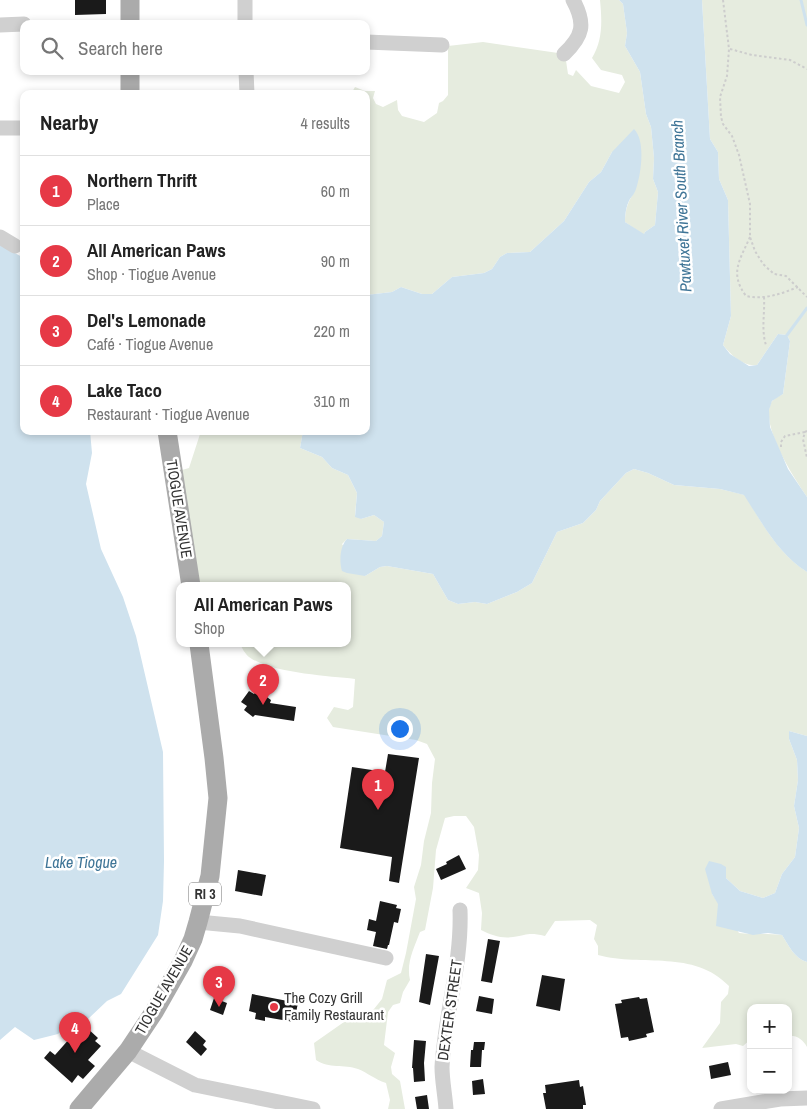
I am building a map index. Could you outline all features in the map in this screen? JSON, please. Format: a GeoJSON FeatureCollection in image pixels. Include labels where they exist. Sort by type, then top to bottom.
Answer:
{"type":"FeatureCollection","features":[{"type":"Feature","properties":{"kind":"main road"},"geometry":{"type":"LineString","coordinates":[[130,0],[130,20]]}},
{"type":"Feature","properties":{"kind":"main road"},"geometry":{"type":"LineString","coordinates":[[130,75],[130,90]]}},
{"type":"Feature","properties":{"kind":"main road","name":"TIOGUE AVENUE"},"geometry":{"type":"LineString","coordinates":[[168,435],[189,582]]}},
{"type":"Feature","properties":{"kind":"main road","name":"TIOGUE AVENUE"},"geometry":{"type":"LineString","coordinates":[[79,1109],[128,1051],[179,968],[193,939],[210,876],[218,800],[198,647]]}},
{"type":"Feature","properties":{"kind":"street"},"geometry":{"type":"LineString","coordinates":[[245,0],[245,20]]}},
{"type":"Feature","properties":{"kind":"street"},"geometry":{"type":"LineString","coordinates":[[564,54],[577,41],[581,28],[579,10],[573,0]]}},
{"type":"Feature","properties":{"kind":"street"},"geometry":{"type":"LineString","coordinates":[[0,25],[20,24]]}},
{"type":"Feature","properties":{"kind":"street"},"geometry":{"type":"LineString","coordinates":[[370,42],[442,45]]}},
{"type":"Feature","properties":{"kind":"street"},"geometry":{"type":"LineString","coordinates":[[246,75],[247,90]]}},
{"type":"Feature","properties":{"kind":"street"},"geometry":{"type":"LineString","coordinates":[[0,128],[20,128]]}},
{"type":"Feature","properties":{"kind":"street"},"geometry":{"type":"LineString","coordinates":[[0,237],[15,246]]}},
{"type":"Feature","properties":{"kind":"street","name":"DEXTER STREET"},"geometry":{"type":"LineString","coordinates":[[446,1109],[442,1068],[461,930],[460,910]]}},
{"type":"Feature","properties":{"kind":"street"},"geometry":{"type":"LineString","coordinates":[[198,922],[240,926],[386,958]]}},
{"type":"Feature","properties":{"kind":"street"},"geometry":{"type":"LineString","coordinates":[[128,1051],[195,1085],[313,1109]]}},
{"type":"Feature","properties":{"kind":"street"},"geometry":{"type":"LineString","coordinates":[[721,1109],[780,1099],[807,1098]]}},
{"type":"Feature","properties":{"kind":"path"},"geometry":{"type":"LineString","coordinates":[[723,0],[729,49],[726,76],[720,97],[720,117],[732,136],[739,155],[750,204],[750,237],[755,251],[763,264],[774,274],[786,276],[807,297]]}},
{"type":"Feature","properties":{"kind":"path"},"geometry":{"type":"LineString","coordinates":[[729,49],[752,55],[790,60],[807,69]]}},
{"type":"Feature","properties":{"kind":"path"},"geometry":{"type":"LineString","coordinates":[[750,237],[738,264],[736,278],[746,296],[764,297],[781,294],[798,287]]}},
{"type":"Feature","properties":{"kind":"path"},"geometry":{"type":"LineString","coordinates":[[764,297],[763,336],[766,345]]}},
{"type":"Feature","properties":{"kind":"path"},"geometry":{"type":"LineString","coordinates":[[781,447],[781,442],[785,436],[806,432]]}},
{"type":"Feature","properties":{"kind":"path"},"geometry":{"type":"LineString","coordinates":[[806,432],[803,439],[807,458]]}},
{"type":"Feature","properties":{"kind":"shaded area"},"geometry":{"type":"Polygon","coordinates":[[[600,0],[619,0],[623,4],[627,33],[625,46],[640,72],[646,114],[651,127],[654,158],[653,179],[658,192],[655,225],[645,232],[644,235],[625,222],[627,206],[635,191],[612,152],[601,172],[589,182],[564,221],[530,252],[507,253],[500,257],[492,269],[484,273],[452,277],[432,294],[422,294],[401,287],[392,292],[370,295],[370,91],[375,91],[373,98],[376,104],[383,107],[397,100],[398,110],[402,116],[424,122],[437,113],[439,103],[448,95],[448,46],[483,42],[565,54],[568,74],[573,76],[576,70],[591,86],[619,93],[625,82],[622,75],[601,70],[592,58],[600,37],[600,0]]]}},
{"type":"Feature","properties":{"kind":"shaded area"},"geometry":{"type":"Polygon","coordinates":[[[702,0],[807,0],[807,497],[780,452],[770,425],[769,413],[771,403],[783,394],[790,341],[787,335],[778,334],[757,365],[742,362],[723,345],[731,316],[728,200],[719,179],[718,152],[710,139],[702,0]]]}},
{"type":"Feature","properties":{"kind":"shaded area"},"geometry":{"type":"Polygon","coordinates":[[[200,435],[302,435],[300,448],[322,457],[332,468],[348,475],[357,493],[355,515],[361,519],[374,515],[384,522],[382,536],[376,541],[347,539],[342,544],[365,576],[380,567],[387,566],[433,574],[448,600],[458,604],[475,602],[487,604],[517,592],[532,583],[557,532],[583,523],[626,473],[634,469],[674,485],[720,489],[745,495],[764,527],[779,547],[807,572],[807,736],[789,731],[789,739],[797,760],[798,780],[794,806],[799,828],[795,857],[782,874],[775,893],[763,898],[740,891],[726,878],[726,867],[712,894],[739,933],[782,935],[795,955],[807,962],[807,1047],[799,1038],[792,1036],[792,1004],[747,1004],[747,1042],[743,1046],[736,1044],[702,1048],[720,1023],[721,1002],[728,994],[729,986],[715,975],[700,967],[684,963],[632,960],[598,955],[598,946],[594,939],[597,925],[590,920],[555,921],[545,936],[531,934],[505,937],[481,930],[482,913],[479,893],[466,888],[478,870],[479,855],[474,827],[466,816],[454,816],[445,818],[436,850],[433,888],[425,930],[420,932],[411,956],[410,980],[403,992],[400,1003],[393,1005],[388,1012],[384,1045],[395,1053],[391,1067],[392,1074],[400,1081],[405,1109],[388,1109],[390,1100],[386,1083],[358,1069],[321,1063],[316,1060],[314,1043],[344,1022],[370,1014],[382,999],[387,980],[401,973],[416,899],[414,887],[421,865],[424,841],[431,813],[435,759],[427,744],[416,740],[333,727],[327,718],[334,707],[348,710],[353,707],[355,679],[315,675],[271,667],[249,657],[245,653],[242,647],[351,647],[351,582],[198,582],[175,472],[189,468],[200,435]]]}},
{"type":"Feature","properties":{"kind":"water","name":"Pawtuxet River South Branch"},"geometry":{"type":"Polygon","coordinates":[[[619,0],[702,0],[710,139],[718,152],[719,179],[728,200],[731,316],[723,345],[730,354],[749,366],[757,365],[778,334],[787,335],[790,341],[783,394],[772,401],[769,410],[770,427],[788,469],[807,497],[807,572],[779,547],[744,495],[720,489],[674,485],[634,469],[626,473],[583,523],[557,532],[532,583],[517,592],[487,604],[475,602],[458,604],[448,600],[433,574],[387,566],[380,567],[365,576],[342,571],[341,554],[347,539],[376,541],[382,536],[384,522],[374,515],[361,519],[355,517],[357,493],[348,475],[332,468],[322,457],[300,448],[302,435],[370,435],[370,295],[392,292],[401,287],[422,294],[432,294],[452,277],[484,273],[492,269],[500,257],[507,253],[530,252],[564,221],[589,182],[601,172],[612,152],[634,129],[640,141],[641,167],[636,190],[627,208],[625,222],[644,234],[655,225],[658,192],[653,179],[654,158],[651,127],[646,114],[640,72],[625,46],[627,33],[623,4],[619,0]]]}},
{"type":"Feature","properties":{"kind":"water","name":"Lake Tiogue"},"geometry":{"type":"Polygon","coordinates":[[[0,245],[20,256],[20,435],[90,435],[92,453],[86,484],[101,549],[123,597],[136,636],[163,752],[164,861],[163,901],[158,935],[121,994],[107,1001],[88,1019],[83,1021],[75,1018],[58,1034],[34,1040],[15,1027],[0,1040],[0,245]]]}},
{"type":"Feature","properties":{"kind":"water"},"geometry":{"type":"Polygon","coordinates":[[[789,731],[807,736],[807,962],[795,955],[782,935],[768,933],[753,935],[716,926],[718,904],[712,894],[705,869],[709,861],[721,864],[726,867],[726,878],[740,891],[763,898],[775,893],[782,874],[795,857],[799,828],[794,806],[798,780],[797,760],[789,739],[789,731]]]}},
{"type":"Feature","properties":{"kind":"building"},"geometry":{"type":"Polygon","coordinates":[[[75,0],[106,0],[106,14],[75,15],[75,0]]]}},
{"type":"Feature","properties":{"kind":"building"},"geometry":{"type":"Polygon","coordinates":[[[257,690],[271,700],[270,703],[296,707],[294,721],[255,715],[253,717],[244,710],[247,706],[241,702],[249,691],[254,694],[257,690]]]}},
{"type":"Feature","properties":{"kind":"building"},"geometry":{"type":"Polygon","coordinates":[[[388,754],[419,758],[399,883],[389,881],[392,857],[340,848],[352,767],[385,772],[388,754]]]}},
{"type":"Feature","properties":{"kind":"building"},"geometry":{"type":"Polygon","coordinates":[[[459,855],[466,869],[441,880],[436,869],[459,855]]]}},
{"type":"Feature","properties":{"kind":"building"},"geometry":{"type":"Polygon","coordinates":[[[238,870],[266,875],[262,896],[235,891],[238,870]]]}},
{"type":"Feature","properties":{"kind":"building"},"geometry":{"type":"Polygon","coordinates":[[[380,901],[397,905],[396,908],[401,909],[398,923],[394,922],[387,949],[373,946],[376,932],[367,930],[369,919],[376,921],[380,901]]]}},
{"type":"Feature","properties":{"kind":"building"},"geometry":{"type":"Polygon","coordinates":[[[488,939],[500,941],[492,983],[481,981],[488,939]]]}},
{"type":"Feature","properties":{"kind":"building"},"geometry":{"type":"Polygon","coordinates":[[[426,954],[439,956],[430,1005],[419,1002],[426,954]]]}},
{"type":"Feature","properties":{"kind":"building"},"geometry":{"type":"Polygon","coordinates":[[[542,975],[565,979],[560,1011],[536,1006],[542,975]]]}},
{"type":"Feature","properties":{"kind":"building","name":"The Cozy Grill Family Restaurant"},"geometry":{"type":"Polygon","coordinates":[[[252,994],[298,1003],[294,1022],[265,1017],[265,1021],[255,1019],[256,1013],[249,1011],[252,994]]]}},
{"type":"Feature","properties":{"kind":"building"},"geometry":{"type":"Polygon","coordinates":[[[479,996],[494,999],[492,1014],[476,1011],[479,996]]]}},
{"type":"Feature","properties":{"kind":"building"},"geometry":{"type":"Polygon","coordinates":[[[639,997],[640,999],[647,998],[654,1032],[646,1034],[647,1037],[629,1041],[628,1037],[621,1038],[615,1004],[622,1003],[621,1000],[639,997]]]}},
{"type":"Feature","properties":{"kind":"building"},"geometry":{"type":"Polygon","coordinates":[[[214,998],[227,1003],[223,1015],[210,1010],[214,998]]]}},
{"type":"Feature","properties":{"kind":"building"},"geometry":{"type":"Polygon","coordinates":[[[86,1027],[98,1038],[95,1041],[101,1046],[88,1060],[95,1066],[83,1079],[78,1075],[72,1083],[44,1058],[50,1051],[55,1055],[79,1028],[83,1032],[86,1027]]]}},
{"type":"Feature","properties":{"kind":"building"},"geometry":{"type":"Polygon","coordinates":[[[195,1031],[206,1041],[203,1045],[207,1049],[201,1056],[186,1042],[195,1031]]]}},
{"type":"Feature","properties":{"kind":"building"},"geometry":{"type":"Polygon","coordinates":[[[414,1040],[426,1041],[425,1081],[414,1082],[412,1068],[414,1040]]]}},
{"type":"Feature","properties":{"kind":"building"},"geometry":{"type":"Polygon","coordinates":[[[474,1042],[485,1042],[484,1050],[482,1050],[481,1067],[470,1067],[471,1050],[473,1050],[474,1042]]]}},
{"type":"Feature","properties":{"kind":"building"},"geometry":{"type":"Polygon","coordinates":[[[728,1062],[731,1075],[711,1079],[709,1066],[728,1062]]]}},
{"type":"Feature","properties":{"kind":"building"},"geometry":{"type":"Polygon","coordinates":[[[483,1079],[485,1094],[473,1095],[472,1081],[483,1079]]]}},
{"type":"Feature","properties":{"kind":"building"},"geometry":{"type":"Polygon","coordinates":[[[579,1080],[580,1087],[583,1086],[586,1105],[583,1105],[583,1109],[546,1109],[543,1093],[546,1093],[545,1085],[579,1080]]]}},
{"type":"Feature","properties":{"kind":"building"},"geometry":{"type":"Polygon","coordinates":[[[427,1095],[429,1109],[417,1109],[415,1097],[427,1095]]]}},
{"type":"Feature","properties":{"kind":"waterway"},"geometry":{"type":"LineString","coordinates":[[801,0],[807,25]]}},
{"type":"Feature","properties":{"kind":"waterway"},"geometry":{"type":"LineString","coordinates":[[787,335],[807,308]]}},
{"type":"Feature","properties":{"kind":"place","name":"All American Paws"},"geometry":{"type":"Point","coordinates":[263,705]}},
{"type":"Feature","properties":{"kind":"place","name":"Northern Thrift"},"geometry":{"type":"Point","coordinates":[378,810]}},
{"type":"Feature","properties":{"kind":"place","name":"Del's Lemonade"},"geometry":{"type":"Point","coordinates":[219,1007]}},
{"type":"Feature","properties":{"kind":"place","name":"The Cozy Grill Family Restaurant"},"geometry":{"type":"Point","coordinates":[274,1007]}},
{"type":"Feature","properties":{"kind":"place","name":"Lake Taco"},"geometry":{"type":"Point","coordinates":[75,1053]}}]}
